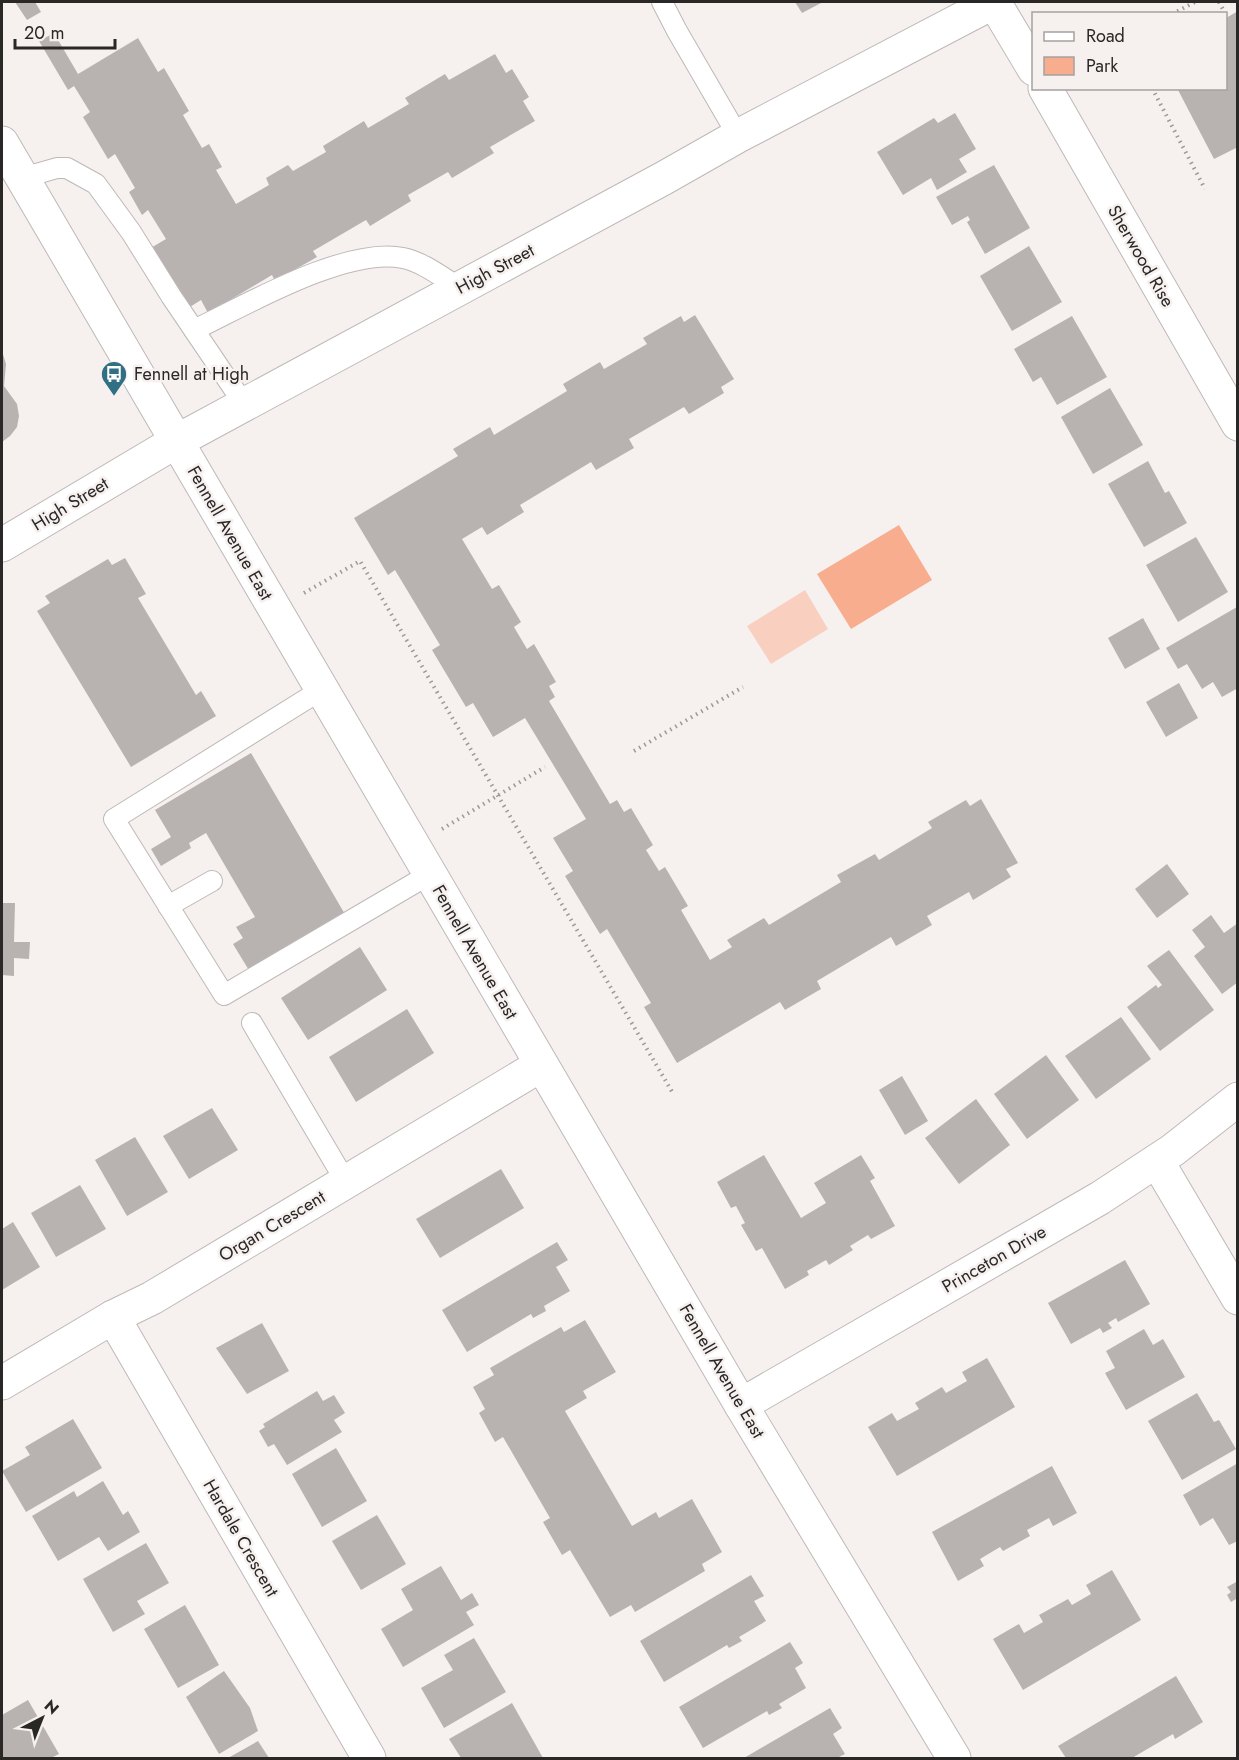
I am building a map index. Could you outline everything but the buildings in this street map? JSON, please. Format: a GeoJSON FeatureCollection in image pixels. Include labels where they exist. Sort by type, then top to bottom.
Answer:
{"type":"FeatureCollection","features":[{"type":"Feature","properties":{"kind":"street","name":"High Street"},"geometry":{"type":"LineString","coordinates":[[2,544],[244,404],[738,136],[994,2]]}},
{"type":"Feature","properties":{"kind":"street"},"geometry":{"type":"LineString","coordinates":[[994,2],[1032,66]]}},
{"type":"Feature","properties":{"kind":"street","name":"Sherwood Rise"},"geometry":{"type":"LineString","coordinates":[[1046,90],[1238,424]]}},
{"type":"Feature","properties":{"kind":"street","name":"Fennell Avenue East"},"geometry":{"type":"LineString","coordinates":[[2,143],[741,1405],[954,1758]]}},
{"type":"Feature","properties":{"kind":"street","name":"Organ Crescent"},"geometry":{"type":"LineString","coordinates":[[2,1383],[113,1317],[152,1298],[541,1065]]}},
{"type":"Feature","properties":{"kind":"street","name":"Princeton Drive"},"geometry":{"type":"LineString","coordinates":[[741,1405],[1081,1209],[1157,1161],[1238,1098]]}},
{"type":"Feature","properties":{"kind":"street"},"geometry":{"type":"LineString","coordinates":[[1157,1161],[1238,1299]]}},
{"type":"Feature","properties":{"kind":"street","name":"Hardale Crescent"},"geometry":{"type":"LineString","coordinates":[[113,1317],[369,1758]]}},
{"type":"Feature","properties":{"kind":"lane"},"geometry":{"type":"LineString","coordinates":[[662,2],[738,136]]}},
{"type":"Feature","properties":{"kind":"lane"},"geometry":{"type":"LineString","coordinates":[[22,178],[57,168],[67,168],[96,184],[131,232],[244,404]]}},
{"type":"Feature","properties":{"kind":"lane"},"geometry":{"type":"LineString","coordinates":[[194,330],[331,266],[369,256],[404,258],[424,266],[460,288]]}},
{"type":"Feature","properties":{"kind":"lane"},"geometry":{"type":"LineString","coordinates":[[321,690],[114,819],[224,995],[430,874]]}},
{"type":"Feature","properties":{"kind":"lane"},"geometry":{"type":"LineString","coordinates":[[168,906],[212,881]]}},
{"type":"Feature","properties":{"kind":"lane"},"geometry":{"type":"LineString","coordinates":[[252,1023],[346,1182]]}},
{"type":"Feature","properties":{"kind":"path"},"geometry":{"type":"LineString","coordinates":[[1176,12],[1195,2]]}},
{"type":"Feature","properties":{"kind":"path"},"geometry":{"type":"LineString","coordinates":[[1153,90],[1205,189]]}},
{"type":"Feature","properties":{"kind":"path"},"geometry":{"type":"LineString","coordinates":[[274,610],[360,561],[674,1095]]}},
{"type":"Feature","properties":{"kind":"path"},"geometry":{"type":"LineString","coordinates":[[634,752],[743,687]]}},
{"type":"Feature","properties":{"kind":"path"},"geometry":{"type":"LineString","coordinates":[[413,846],[545,766]]}},
{"type":"Feature","properties":{"kind":"green space"},"geometry":{"type":"Polygon","coordinates":[[[899,525],[932,580],[851,629],[817,574],[899,525]]]}},
{"type":"Feature","properties":{"kind":"shaded area"},"geometry":{"type":"Polygon","coordinates":[[[805,590],[828,629],[771,664],[747,626],[805,590]]]}},
{"type":"Feature","properties":{"kind":"place","name":"Fennell at High"},"geometry":{"type":"Point","coordinates":[114,397]}}]}
